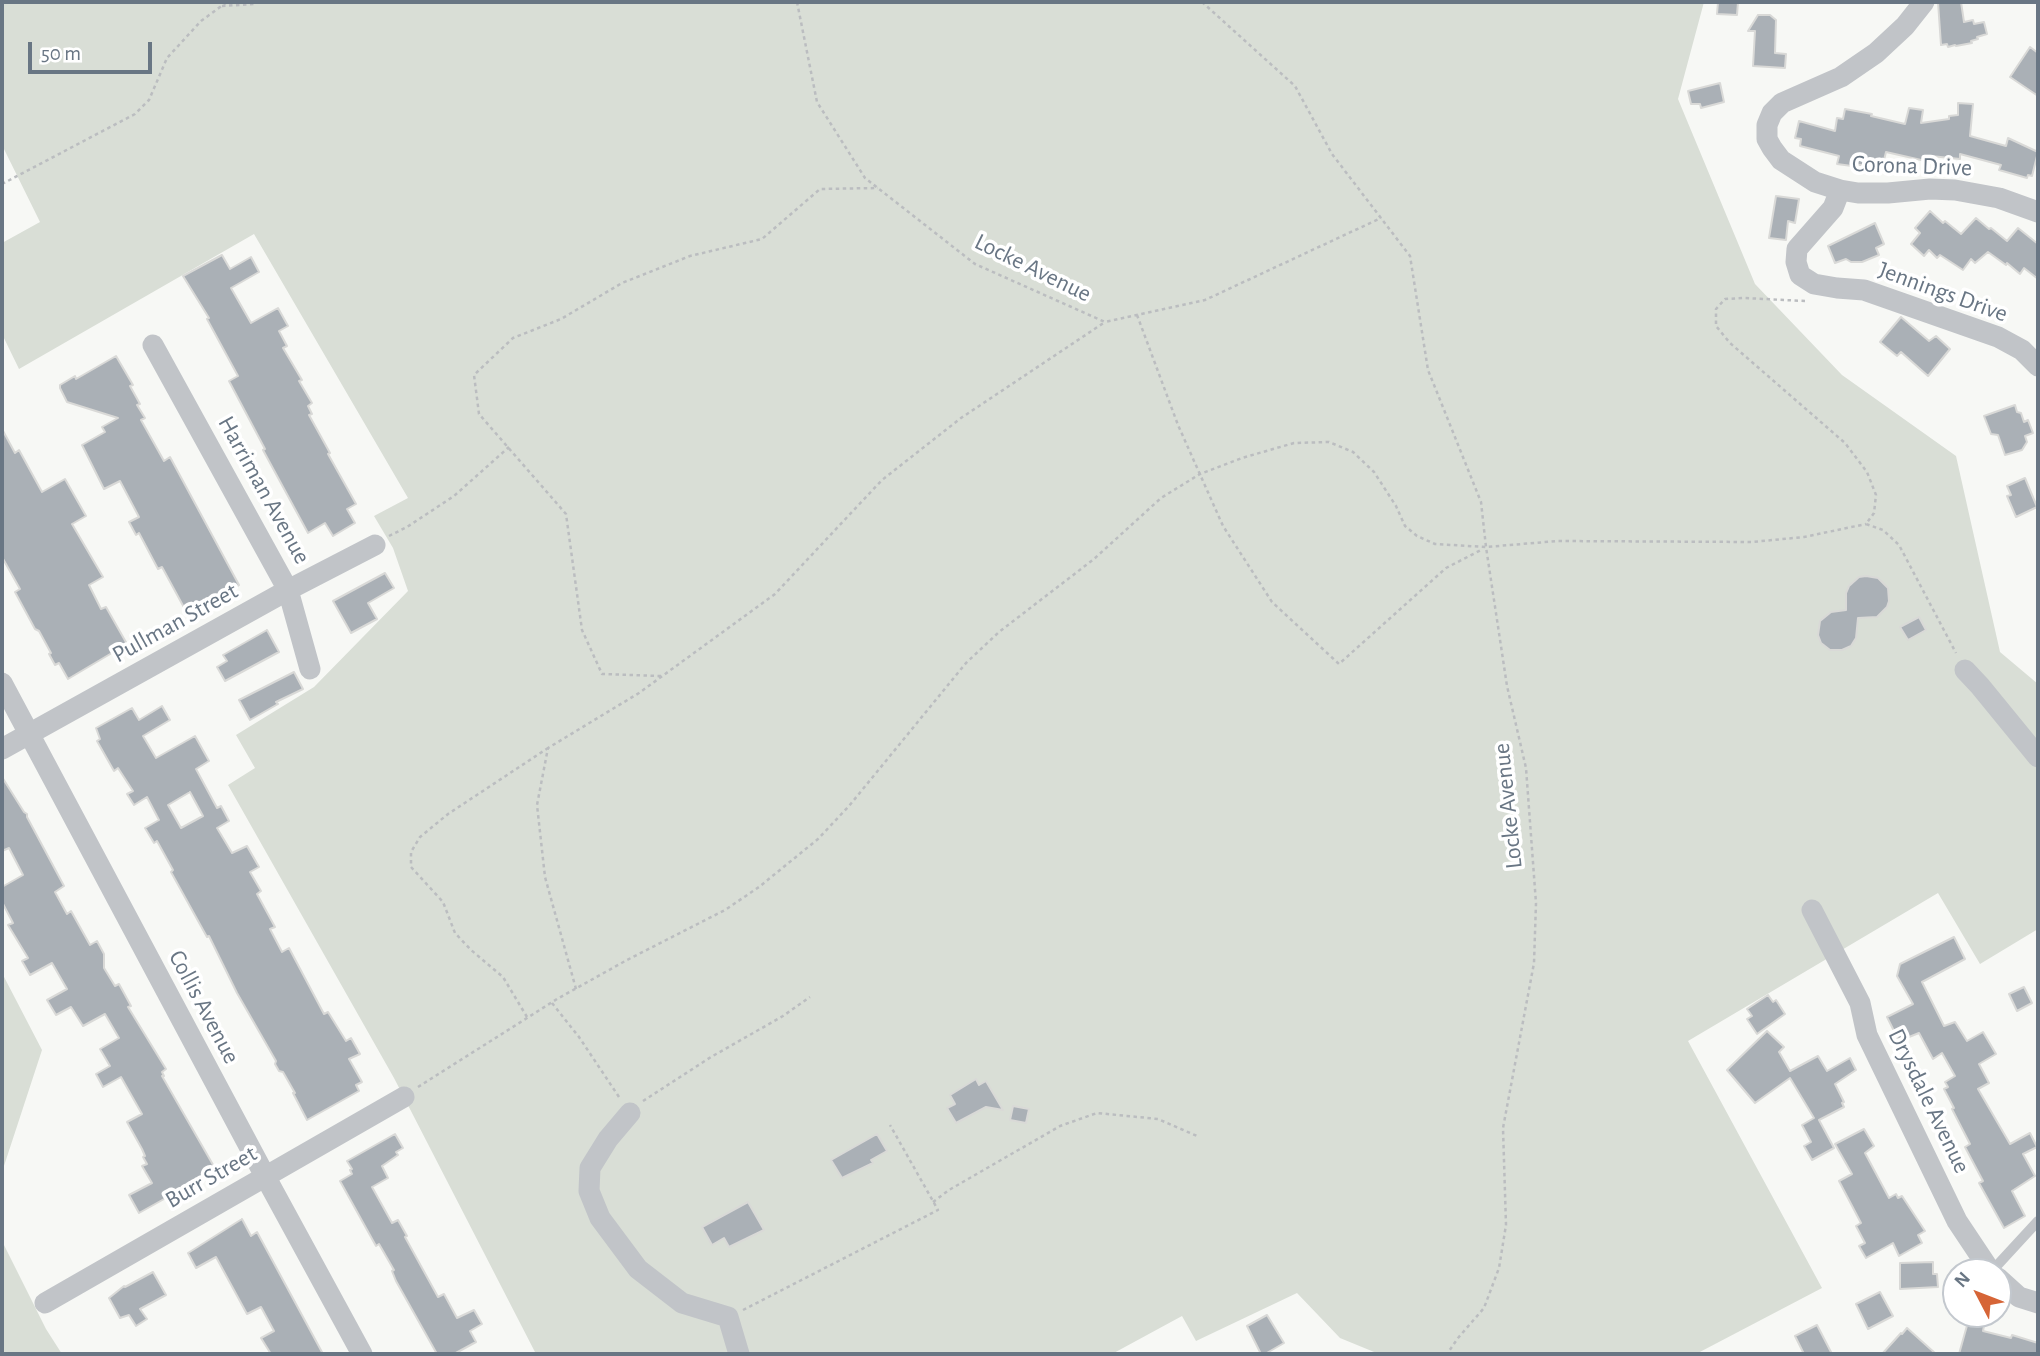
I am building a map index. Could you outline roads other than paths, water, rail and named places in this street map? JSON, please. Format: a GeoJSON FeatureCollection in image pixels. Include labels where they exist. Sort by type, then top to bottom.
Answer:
{"type":"FeatureCollection","features":[{"type":"Feature","properties":{"kind":"street","name":"Corona Drive"},"geometry":{"type":"LineString","coordinates":[[1924,2],[1905,26],[1875,53],[1841,77],[1782,103],[1772,113],[1767,125],[1767,139],[1781,160],[1815,182],[1840,190],[1878,193],[1955,190],[1999,198],[2038,212]]}},
{"type":"Feature","properties":{"kind":"street","name":"Jennings Drive"},"geometry":{"type":"LineString","coordinates":[[1840,190],[1833,208],[1797,249],[1796,262],[1800,275],[1814,284],[1864,290],[1998,337],[2022,350],[2038,366]]}},
{"type":"Feature","properties":{"kind":"street","name":"Harriman Avenue"},"geometry":{"type":"LineString","coordinates":[[153,345],[288,590],[310,669]]}},
{"type":"Feature","properties":{"kind":"street","name":"Pullman Street"},"geometry":{"type":"LineString","coordinates":[[2,749],[288,590],[375,545]]}},
{"type":"Feature","properties":{"kind":"street"},"geometry":{"type":"LineString","coordinates":[[1965,670],[2038,757]]}},
{"type":"Feature","properties":{"kind":"street","name":"Collis Avenue"},"geometry":{"type":"LineString","coordinates":[[2,683],[362,1354]]}},
{"type":"Feature","properties":{"kind":"street","name":"Drysdale Avenue"},"geometry":{"type":"LineString","coordinates":[[1812,910],[1860,1003],[1867,1035],[1957,1221],[1982,1258]]}},
{"type":"Feature","properties":{"kind":"street","name":"Burr Street"},"geometry":{"type":"LineString","coordinates":[[45,1303],[404,1097]]}},
{"type":"Feature","properties":{"kind":"street"},"geometry":{"type":"LineString","coordinates":[[631,1113],[608,1139],[590,1168],[589,1191],[600,1218],[638,1269],[682,1303],[728,1317],[739,1354]]}},
{"type":"Feature","properties":{"kind":"street"},"geometry":{"type":"LineString","coordinates":[[2012,1291],[2019,1297],[2038,1303]]}},
{"type":"Feature","properties":{"kind":"lane"},"geometry":{"type":"LineString","coordinates":[[2004,1258],[2038,1221]]}}]}
